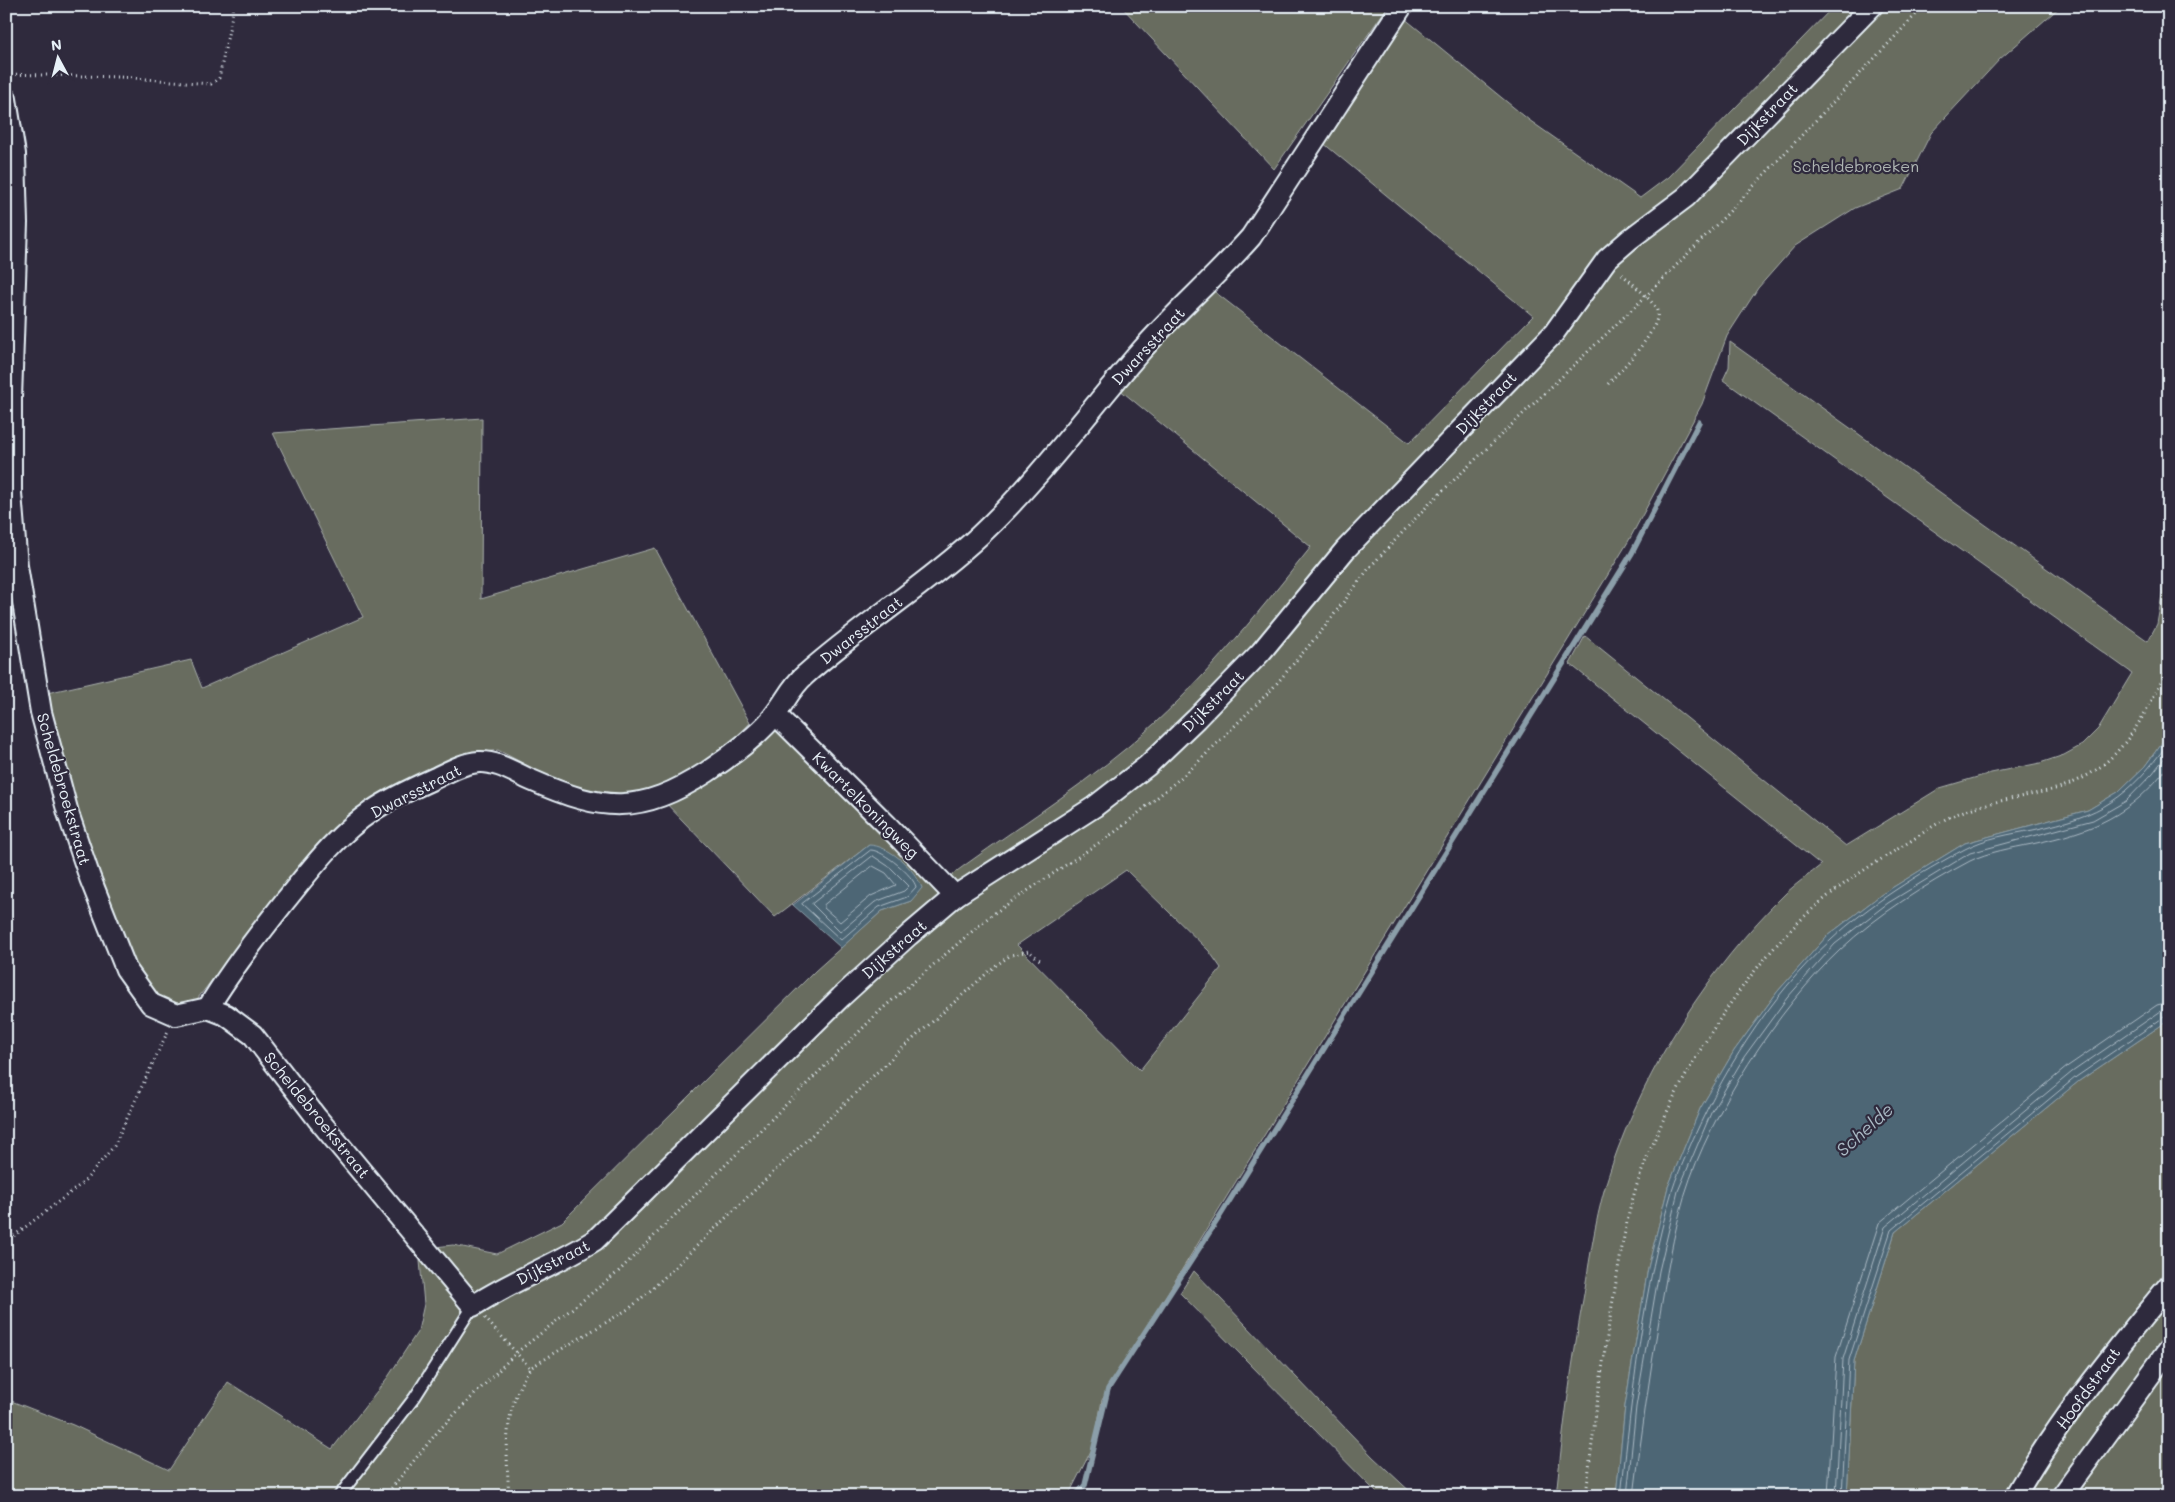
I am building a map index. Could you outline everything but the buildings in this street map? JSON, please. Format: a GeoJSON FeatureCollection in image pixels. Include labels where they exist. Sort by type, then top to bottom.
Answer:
{"type":"FeatureCollection","features":[{"type":"Feature","properties":{"kind":"street","name":"Dwarsstraat"},"geometry":{"type":"LineString","coordinates":[[208,1008],[267,924],[307,874],[346,831],[372,811],[406,792],[456,768],[478,762],[495,764],[556,792],[608,806],[632,804],[661,798],[708,771],[732,754],[776,714],[784,699],[801,678],[842,644],[957,556],[983,532],[1033,478],[1142,349],[1227,264],[1251,237],[1402,6]]}},
{"type":"Feature","properties":{"kind":"street","name":"Dijkstraat"},"geometry":{"type":"LineString","coordinates":[[473,1306],[503,1287],[580,1250],[595,1240],[841,997],[955,896],[1094,807],[1148,766],[1261,652],[1351,543],[1554,333],[1607,259],[1630,239],[1686,197],[1872,6]]}},
{"type":"Feature","properties":{"kind":"street","name":"Scheldebroekstraat"},"geometry":{"type":"LineString","coordinates":[[6,99],[15,154],[16,223],[11,398],[11,493],[16,566],[41,712],[71,822],[90,878],[126,969],[151,1004],[176,1015]]}},
{"type":"Feature","properties":{"kind":"street","name":"Kwartelkoningweg"},"geometry":{"type":"LineString","coordinates":[[776,714],[955,896]]}},
{"type":"Feature","properties":{"kind":"street","name":"Scheldebroekstraat"},"geometry":{"type":"LineString","coordinates":[[208,1008],[226,1015],[253,1035],[317,1118],[473,1306]]}},
{"type":"Feature","properties":{"kind":"street"},"geometry":{"type":"LineString","coordinates":[[176,1015],[208,1008]]}},
{"type":"Feature","properties":{"kind":"street","name":"Hoofdstraat"},"geometry":{"type":"LineString","coordinates":[[2015,1496],[2066,1418],[2111,1356],[2169,1285]]}},
{"type":"Feature","properties":{"kind":"street"},"geometry":{"type":"LineString","coordinates":[[2062,1496],[2169,1349]]}},
{"type":"Feature","properties":{"kind":"lane"},"geometry":{"type":"LineString","coordinates":[[339,1496],[415,1397],[473,1306]]}},
{"type":"Feature","properties":{"kind":"path"},"geometry":{"type":"LineString","coordinates":[[6,74],[120,76],[211,84],[219,78],[234,6]]}},
{"type":"Feature","properties":{"kind":"path"},"geometry":{"type":"LineString","coordinates":[[1607,259],[1656,309],[1657,320],[1650,335],[1608,384]]}},
{"type":"Feature","properties":{"kind":"path"},"geometry":{"type":"LineString","coordinates":[[1586,1496],[1596,1402],[1613,1300],[1639,1178],[1674,1095],[1710,1035],[1754,972],[1807,914],[1865,870],[1953,815],[2076,783],[2100,768],[2121,748],[2150,705],[2169,666]]}},
{"type":"Feature","properties":{"kind":"path"},"geometry":{"type":"LineString","coordinates":[[509,1496],[506,1451],[507,1424],[521,1381],[530,1368],[630,1308],[652,1290],[896,1054],[995,966],[1011,955],[1029,950],[1041,961]]}},
{"type":"Feature","properties":{"kind":"path"},"geometry":{"type":"LineString","coordinates":[[6,1242],[84,1182],[114,1146],[176,1015]]}},
{"type":"Feature","properties":{"kind":"path"},"geometry":{"type":"LineString","coordinates":[[473,1306],[530,1368]]}},
{"type":"Feature","properties":{"kind":"path"},"geometry":{"type":"LineString","coordinates":[[385,1496],[439,1430],[516,1353]]}},
{"type":"Feature","properties":{"kind":"green space"},"geometry":{"type":"Polygon","coordinates":[[[1121,6],[1388,6],[1274,169],[1121,6]]]}},
{"type":"Feature","properties":{"kind":"green space","name":"Scheldebroeken"},"geometry":{"type":"Polygon","coordinates":[[[1834,6],[2061,6],[2000,59],[1931,133],[1903,189],[1855,208],[1795,246],[1758,288],[1727,336],[1702,404],[1628,542],[1102,1400],[1094,1445],[1069,1494],[1066,1496],[6,1496],[6,1399],[73,1425],[169,1470],[228,1382],[332,1449],[388,1377],[418,1331],[424,1304],[420,1261],[426,1248],[453,1245],[497,1254],[562,1222],[815,971],[882,911],[911,901],[869,845],[775,917],[661,798],[776,715],[942,882],[1107,764],[1154,724],[1202,676],[1311,547],[1113,384],[1206,285],[1409,443],[1533,316],[1317,138],[1398,13],[1529,120],[1640,198],[1668,177],[1834,6]],[[1126,870],[1017,945],[1140,1070],[1221,968],[1209,951],[1126,870]]]}},
{"type":"Feature","properties":{"kind":"green space"},"geometry":{"type":"Polygon","coordinates":[[[1730,342],[2148,641],[2157,624],[2169,554],[2169,733],[2145,766],[2118,792],[2088,810],[1965,843],[1882,894],[1827,936],[1778,991],[1734,1051],[1700,1109],[1668,1187],[1648,1268],[1625,1406],[1616,1496],[1556,1496],[1572,1369],[1595,1230],[1606,1183],[1625,1130],[1661,1056],[1706,986],[1758,922],[1786,893],[1821,865],[1570,664],[1585,636],[1846,846],[1940,788],[1991,773],[2040,763],[2064,755],[2082,745],[2098,729],[2132,673],[1723,380],[1729,367],[1730,342]]]}},
{"type":"Feature","properties":{"kind":"green space"},"geometry":{"type":"Polygon","coordinates":[[[482,418],[481,599],[655,548],[750,723],[726,748],[678,780],[649,792],[620,798],[564,785],[498,750],[465,756],[429,770],[351,814],[310,854],[194,1003],[185,1007],[162,1002],[138,974],[66,791],[47,693],[191,660],[202,688],[363,617],[273,433],[482,418]]]}},
{"type":"Feature","properties":{"kind":"green space"},"geometry":{"type":"Polygon","coordinates":[[[2169,1020],[2169,1496],[1847,1496],[1854,1361],[1895,1232],[2079,1081],[2169,1020]]]}},
{"type":"Feature","properties":{"kind":"green space"},"geometry":{"type":"Polygon","coordinates":[[[1194,1271],[1373,1457],[1415,1496],[1380,1496],[1180,1293],[1194,1271]]]}},
{"type":"Feature","properties":{"kind":"water","name":"Schelde"},"geometry":{"type":"Polygon","coordinates":[[[2169,733],[2169,1020],[2079,1081],[1895,1232],[1854,1361],[1847,1496],[1616,1496],[1625,1406],[1648,1268],[1668,1187],[1700,1109],[1734,1051],[1778,991],[1827,936],[1882,894],[1965,843],[2088,810],[2118,792],[2145,766],[2169,733]]]}},
{"type":"Feature","properties":{"kind":"water"},"geometry":{"type":"Polygon","coordinates":[[[869,845],[885,849],[901,860],[914,874],[922,888],[911,901],[882,911],[841,948],[793,905],[869,845]]]}},
{"type":"Feature","properties":{"kind":"waterway"},"geometry":{"type":"LineString","coordinates":[[1075,1496],[1085,1485],[1108,1389],[1220,1216],[1632,553],[1699,422]]}}]}
